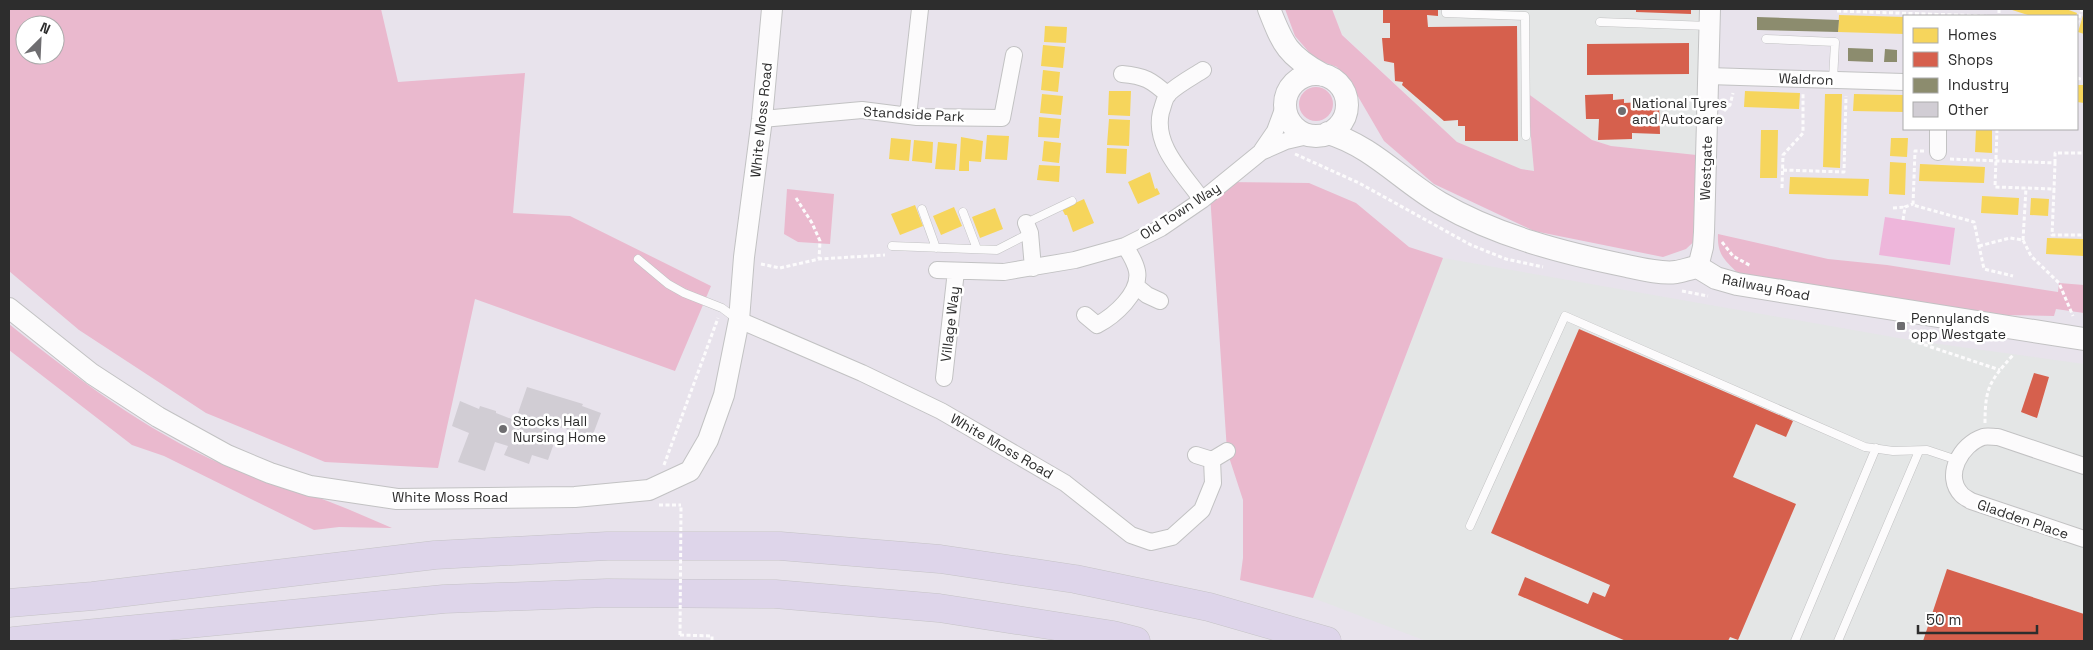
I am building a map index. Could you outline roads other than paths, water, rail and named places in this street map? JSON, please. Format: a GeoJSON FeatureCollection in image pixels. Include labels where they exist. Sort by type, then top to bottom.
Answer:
{"type":"FeatureCollection","features":[{"type":"Feature","properties":{"kind":"highway"},"geometry":{"type":"LineString","coordinates":[[9,603],[93,596],[435,555],[607,546],[780,546],[940,559],[1075,580],[1209,607],[1327,641]]}},
{"type":"Feature","properties":{"kind":"highway"},"geometry":{"type":"LineString","coordinates":[[14,641],[444,599],[607,593],[775,594],[939,608],[1136,641]]}},
{"type":"Feature","properties":{"kind":"main road"},"geometry":{"type":"LineString","coordinates":[[1269,9],[1279,34],[1294,57],[1303,64],[1332,78],[1340,85],[1345,94],[1347,104],[1342,122],[1320,134]]}},
{"type":"Feature","properties":{"kind":"main road"},"geometry":{"type":"LineString","coordinates":[[1279,34],[1287,115],[1291,123],[1304,133],[1320,134],[1354,143],[1441,203],[1470,218],[1535,243],[1571,254],[1674,273],[1698,266]]}},
{"type":"Feature","properties":{"kind":"main road"},"geometry":{"type":"LineString","coordinates":[[1286,99],[1291,86],[1305,76],[1323,75]]}},
{"type":"Feature","properties":{"kind":"main road"},"geometry":{"type":"LineString","coordinates":[[1347,104],[1371,145],[1384,162]]}},
{"type":"Feature","properties":{"kind":"main road","name":"Railway Road"},"geometry":{"type":"LineString","coordinates":[[1698,266],[1716,278],[1738,284],[2084,340]]}},
{"type":"Feature","properties":{"kind":"street","name":"White Moss Road"},"geometry":{"type":"LineString","coordinates":[[9,308],[92,374],[158,417],[227,455],[270,473],[310,486],[397,499],[575,497],[649,490],[690,471],[708,440],[724,395],[739,320],[744,257],[762,119],[772,9]]}},
{"type":"Feature","properties":{"kind":"street"},"geometry":{"type":"LineString","coordinates":[[908,116],[920,9]]}},
{"type":"Feature","properties":{"kind":"street","name":"Westgate"},"geometry":{"type":"LineString","coordinates":[[1698,266],[1703,247],[1704,232],[1710,17]]}},
{"type":"Feature","properties":{"kind":"street","name":"Standside Park"},"geometry":{"type":"LineString","coordinates":[[762,119],[862,110],[908,116],[1002,118],[1014,55]]}},
{"type":"Feature","properties":{"kind":"street"},"geometry":{"type":"LineString","coordinates":[[1202,200],[1160,138],[1160,116],[1168,95],[1203,70]]}},
{"type":"Feature","properties":{"kind":"street"},"geometry":{"type":"LineString","coordinates":[[1122,74],[1140,75],[1148,78],[1168,95]]}},
{"type":"Feature","properties":{"kind":"street","name":"Waldron"},"geometry":{"type":"LineString","coordinates":[[1708,76],[1903,82]]}},
{"type":"Feature","properties":{"kind":"street","name":"Old Town Way"},"geometry":{"type":"LineString","coordinates":[[1261,152],[1275,131],[1286,99]]}},
{"type":"Feature","properties":{"kind":"street"},"geometry":{"type":"LineString","coordinates":[[1938,130],[1938,152]]}},
{"type":"Feature","properties":{"kind":"street","name":"Old Town Way"},"geometry":{"type":"LineString","coordinates":[[937,270],[1004,272],[1076,260],[1125,246],[1161,228],[1202,200],[1261,152],[1286,141],[1320,134]]}},
{"type":"Feature","properties":{"kind":"street"},"geometry":{"type":"LineString","coordinates":[[1028,228],[1033,268]]}},
{"type":"Feature","properties":{"kind":"street"},"geometry":{"type":"LineString","coordinates":[[1093,327],[1108,319],[1125,302],[1136,286],[1138,272],[1125,246]]}},
{"type":"Feature","properties":{"kind":"street","name":"Village Way"},"geometry":{"type":"LineString","coordinates":[[944,378],[956,271]]}},
{"type":"Feature","properties":{"kind":"street"},"geometry":{"type":"LineString","coordinates":[[1136,286],[1147,295],[1160,301]]}},
{"type":"Feature","properties":{"kind":"street","name":"White Moss Road"},"geometry":{"type":"LineString","coordinates":[[739,320],[862,373],[941,411],[1065,483],[1131,535],[1151,542],[1172,537],[1202,510],[1213,483],[1212,460]]}},
{"type":"Feature","properties":{"kind":"street"},"geometry":{"type":"LineString","coordinates":[[1957,460],[1973,441],[1985,436],[1998,437],[2084,466]]}},
{"type":"Feature","properties":{"kind":"street"},"geometry":{"type":"LineString","coordinates":[[1196,454],[1212,460],[1227,451]]}},
{"type":"Feature","properties":{"kind":"street","name":"Gladden Place"},"geometry":{"type":"LineString","coordinates":[[1957,460],[1954,472],[1956,484],[1961,494],[1972,501],[2084,539]]}},
{"type":"Feature","properties":{"kind":"lane"},"geometry":{"type":"LineString","coordinates":[[1446,9],[1446,13],[1525,16],[1526,136]]}},
{"type":"Feature","properties":{"kind":"lane"},"geometry":{"type":"LineString","coordinates":[[1600,22],[1710,17]]}},
{"type":"Feature","properties":{"kind":"lane"},"geometry":{"type":"LineString","coordinates":[[1766,39],[1835,42],[1840,80]]}},
{"type":"Feature","properties":{"kind":"lane"},"geometry":{"type":"LineString","coordinates":[[892,246],[998,250],[1028,228],[1072,201]]}},
{"type":"Feature","properties":{"kind":"lane"},"geometry":{"type":"LineString","coordinates":[[922,209],[936,248]]}},
{"type":"Feature","properties":{"kind":"lane"},"geometry":{"type":"LineString","coordinates":[[963,212],[977,249]]}},
{"type":"Feature","properties":{"kind":"lane"},"geometry":{"type":"LineString","coordinates":[[638,259],[668,284],[722,308],[739,320]]}},
{"type":"Feature","properties":{"kind":"lane"},"geometry":{"type":"LineString","coordinates":[[1470,526],[1565,316],[1865,447],[1927,450],[1957,460]]}},
{"type":"Feature","properties":{"kind":"lane"},"geometry":{"type":"LineString","coordinates":[[1795,641],[1876,448]]}},
{"type":"Feature","properties":{"kind":"lane"},"geometry":{"type":"LineString","coordinates":[[1838,641],[1919,451]]}},
{"type":"Feature","properties":{"kind":"place","name":"National Tyres and Autocare"},"geometry":{"type":"Point","coordinates":[1622,111]}},
{"type":"Feature","properties":{"kind":"place","name":"Pennylands opp Westgate"},"geometry":{"type":"Point","coordinates":[1901,326]}},
{"type":"Feature","properties":{"kind":"place","name":"Stocks Hall Nursing Home"},"geometry":{"type":"Point","coordinates":[503,429]}}]}
